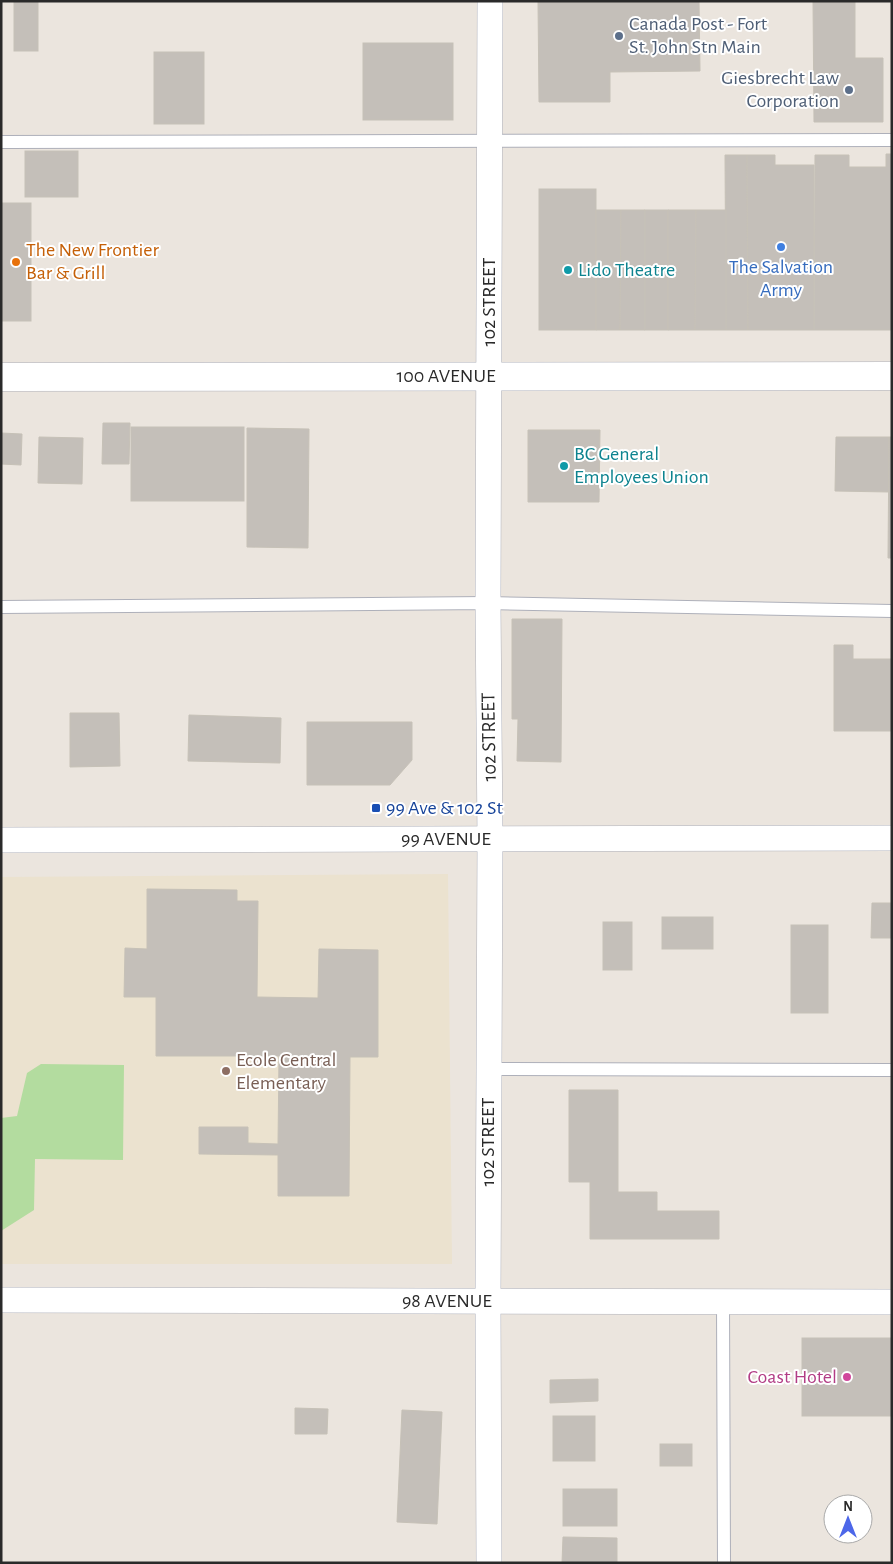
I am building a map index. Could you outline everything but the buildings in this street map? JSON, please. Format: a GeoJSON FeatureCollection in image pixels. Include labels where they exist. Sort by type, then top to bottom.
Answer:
{"type":"FeatureCollection","features":[{"type":"Feature","properties":{"kind":"main road","name":"100 AVENUE"},"geometry":{"type":"LineString","coordinates":[[1,377],[892,376]]}},
{"type":"Feature","properties":{"kind":"street","name":"102 STREET"},"geometry":{"type":"LineString","coordinates":[[489,1563],[490,839],[488,603],[490,1]]}},
{"type":"Feature","properties":{"kind":"street","name":"99 AVENUE"},"geometry":{"type":"LineString","coordinates":[[1,840],[892,838]]}},
{"type":"Feature","properties":{"kind":"street","name":"98 AVENUE"},"geometry":{"type":"LineString","coordinates":[[1,1300],[892,1302]]}},
{"type":"Feature","properties":{"kind":"lane"},"geometry":{"type":"LineString","coordinates":[[1,142],[892,140]]}},
{"type":"Feature","properties":{"kind":"lane"},"geometry":{"type":"LineString","coordinates":[[1,607],[488,603],[892,611]]}},
{"type":"Feature","properties":{"kind":"lane"},"geometry":{"type":"LineString","coordinates":[[489,1069],[892,1070]]}},
{"type":"Feature","properties":{"kind":"lane"},"geometry":{"type":"LineString","coordinates":[[723,1303],[724,1563]]}},
{"type":"Feature","properties":{"kind":"shaded area","name":"Ecole Central Elementary"},"geometry":{"type":"Polygon","coordinates":[[[448,874],[452,1264],[1,1264],[1,877],[448,874]]]}},
{"type":"Feature","properties":{"kind":"green space"},"geometry":{"type":"Polygon","coordinates":[[[41,1064],[124,1065],[123,1160],[35,1159],[34,1210],[1,1231],[1,1118],[17,1116],[27,1073],[41,1064]]]}},
{"type":"Feature","properties":{"kind":"place","name":"Canada Post - Fort St. John Stn Main"},"geometry":{"type":"Point","coordinates":[619,36]}},
{"type":"Feature","properties":{"kind":"place","name":"Giesbrecht Law Corporation"},"geometry":{"type":"Point","coordinates":[849,90]}},
{"type":"Feature","properties":{"kind":"place","name":"The Salvation Army"},"geometry":{"type":"Point","coordinates":[781,247]}},
{"type":"Feature","properties":{"kind":"place","name":"The New Frontier Bar & Grill"},"geometry":{"type":"Point","coordinates":[16,262]}},
{"type":"Feature","properties":{"kind":"place","name":"Lido Theatre"},"geometry":{"type":"Point","coordinates":[568,270]}},
{"type":"Feature","properties":{"kind":"place","name":"BC General Employees Union"},"geometry":{"type":"Point","coordinates":[564,466]}},
{"type":"Feature","properties":{"kind":"place","name":"99 Ave & 102 St"},"geometry":{"type":"Point","coordinates":[376,808]}},
{"type":"Feature","properties":{"kind":"place","name":"Ecole Central Elementary"},"geometry":{"type":"Point","coordinates":[226,1071]}},
{"type":"Feature","properties":{"kind":"place","name":"Coast Hotel"},"geometry":{"type":"Point","coordinates":[847,1377]}}]}
